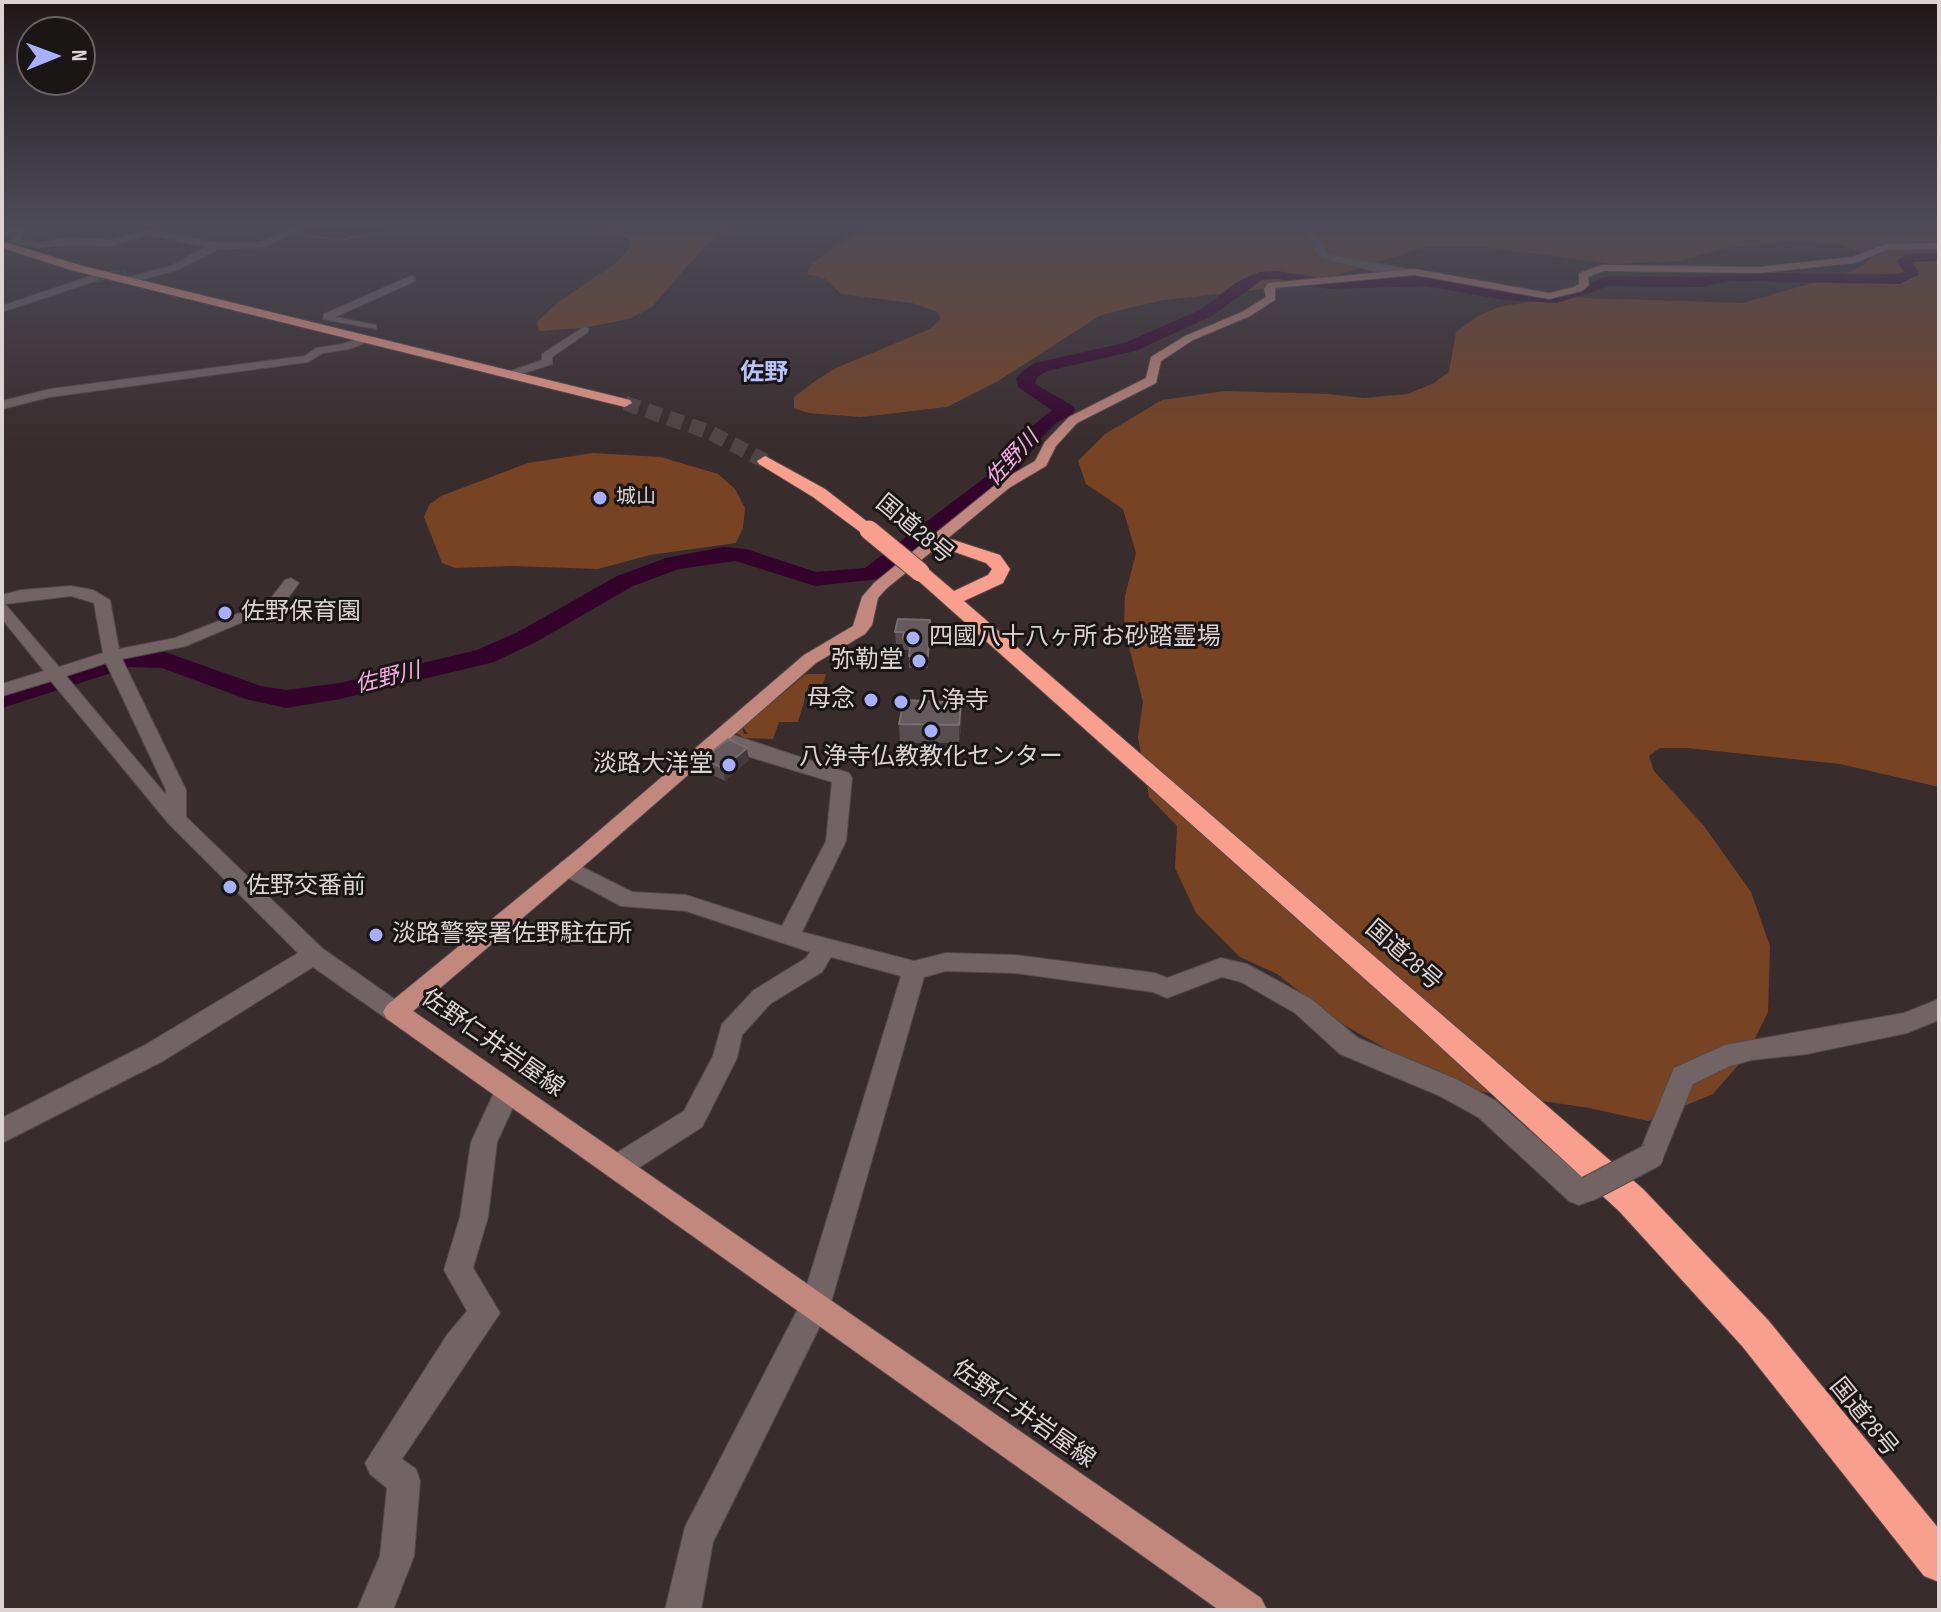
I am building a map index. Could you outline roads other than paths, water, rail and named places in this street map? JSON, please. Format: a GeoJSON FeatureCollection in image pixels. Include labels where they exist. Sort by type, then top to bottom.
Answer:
{"type":"FeatureCollection","features":[{"type":"Feature","properties":{"kind":"highway"},"geometry":{"type":"LineString","coordinates":[[199,299],[369,333],[509,374],[625,403]]}},
{"type":"Feature","properties":{"kind":"highway","name":"国道28号"},"geometry":{"type":"LineString","coordinates":[[765,461],[819,493],[920,572],[1631,1200],[1755,1333],[1939,1561]]}},
{"type":"Feature","properties":{"kind":"highway"},"geometry":{"type":"LineString","coordinates":[[938,540],[993,559],[1001,569],[996,579],[950,600]]}},
{"type":"Feature","properties":{"kind":"main road","name":"佐野仁井岩屋線"},"geometry":{"type":"LineString","coordinates":[[1249,1610],[395,1012],[568,868],[810,659],[859,630],[864,625],[870,597],[1004,485],[1041,463],[1050,445],[1073,420],[1152,380],[1155,359],[1189,338],[1246,314],[1269,299]]}},
{"type":"Feature","properties":{"kind":"street"},"geometry":{"type":"LineString","coordinates":[[2,309],[31,299]]}},
{"type":"Feature","properties":{"kind":"street"},"geometry":{"type":"LineString","coordinates":[[369,299],[328,319],[369,333]]}},
{"type":"Feature","properties":{"kind":"street"},"geometry":{"type":"LineString","coordinates":[[509,374],[548,362],[546,356],[584,330]]}},
{"type":"Feature","properties":{"kind":"street"},"geometry":{"type":"LineString","coordinates":[[2,395],[8,393],[8,404],[62,391],[308,359],[320,350],[345,347],[369,333]]}},
{"type":"Feature","properties":{"kind":"street"},"geometry":{"type":"LineString","coordinates":[[2,690],[58,678],[180,642],[264,607],[273,607],[291,583]]}},
{"type":"Feature","properties":{"kind":"street"},"geometry":{"type":"LineString","coordinates":[[2,600],[21,595],[71,591],[98,596],[102,600],[114,661],[176,790],[176,819]]}},
{"type":"Feature","properties":{"kind":"street"},"geometry":{"type":"LineString","coordinates":[[2,608],[133,771],[176,819],[314,955],[395,1012]]}},
{"type":"Feature","properties":{"kind":"street"},"geometry":{"type":"LineString","coordinates":[[720,736],[757,752],[842,778],[836,841],[788,937]]}},
{"type":"Feature","properties":{"kind":"street"},"geometry":{"type":"LineString","coordinates":[[568,868],[629,900],[686,903],[825,948],[914,970],[946,962],[1015,964],[1155,983],[1167,988],[1221,967],[1247,974],[1303,1006],[1349,1046],[1449,1088],[1487,1109],[1579,1192],[1651,1156],[1683,1076],[1725,1056],[1907,1023],[1939,1009]]}},
{"type":"Feature","properties":{"kind":"street"},"geometry":{"type":"LineString","coordinates":[[617,1167],[693,1119],[725,1058],[731,1031],[762,997],[814,965],[825,948]]}},
{"type":"Feature","properties":{"kind":"street"},"geometry":{"type":"LineString","coordinates":[[2,1131],[154,1053],[314,955]]}},
{"type":"Feature","properties":{"kind":"street"},"geometry":{"type":"LineString","coordinates":[[683,1610],[697,1539],[815,1306],[914,970]]}},
{"type":"Feature","properties":{"kind":"street"},"geometry":{"type":"LineString","coordinates":[[375,1610],[397,1556],[404,1481],[381,1463],[458,1346],[485,1313],[458,1270],[474,1217],[484,1142],[507,1092]]}},
{"type":"Feature","properties":{"kind":"waterway","name":"佐野川"},"geometry":{"type":"LineString","coordinates":[[2,699],[86,670],[130,659],[165,660],[255,693],[286,699],[340,691],[485,656],[527,637],[625,581],[674,563],[723,554],[738,554],[815,579],[871,574],[1010,468],[1032,436],[1049,419],[1066,410],[1027,387],[1025,378],[1031,373],[1041,367],[1129,347],[1206,313],[1224,299]]}},
{"type":"Feature","properties":{"kind":"tunnel"},"geometry":{"type":"LineString","coordinates":[[625,403],[709,432],[765,461]]}},
{"type":"Feature","properties":{"kind":"place","name":"城山"},"geometry":{"type":"Point","coordinates":[600,498]}},
{"type":"Feature","properties":{"kind":"place","name":"佐野保育園"},"geometry":{"type":"Point","coordinates":[225,613]}},
{"type":"Feature","properties":{"kind":"place","name":"四國八十八ヶ所 お砂踏霊場"},"geometry":{"type":"Point","coordinates":[913,638]}},
{"type":"Feature","properties":{"kind":"place","name":"弥勒堂"},"geometry":{"type":"Point","coordinates":[919,661]}},
{"type":"Feature","properties":{"kind":"place","name":"母念"},"geometry":{"type":"Point","coordinates":[871,700]}},
{"type":"Feature","properties":{"kind":"place","name":"八浄寺"},"geometry":{"type":"Point","coordinates":[901,702]}},
{"type":"Feature","properties":{"kind":"place","name":"八浄寺仏教教化センター"},"geometry":{"type":"Point","coordinates":[931,731]}},
{"type":"Feature","properties":{"kind":"place","name":"淡路大洋堂"},"geometry":{"type":"Point","coordinates":[729,765]}},
{"type":"Feature","properties":{"kind":"place","name":"佐野交番前"},"geometry":{"type":"Point","coordinates":[230,887]}},
{"type":"Feature","properties":{"kind":"place","name":"淡路警察署佐野駐在所"},"geometry":{"type":"Point","coordinates":[376,935]}},
{"type":"Feature","properties":{"kind":"district","name":"佐野"},"geometry":{"type":"Point","coordinates":[764,374]}}]}
